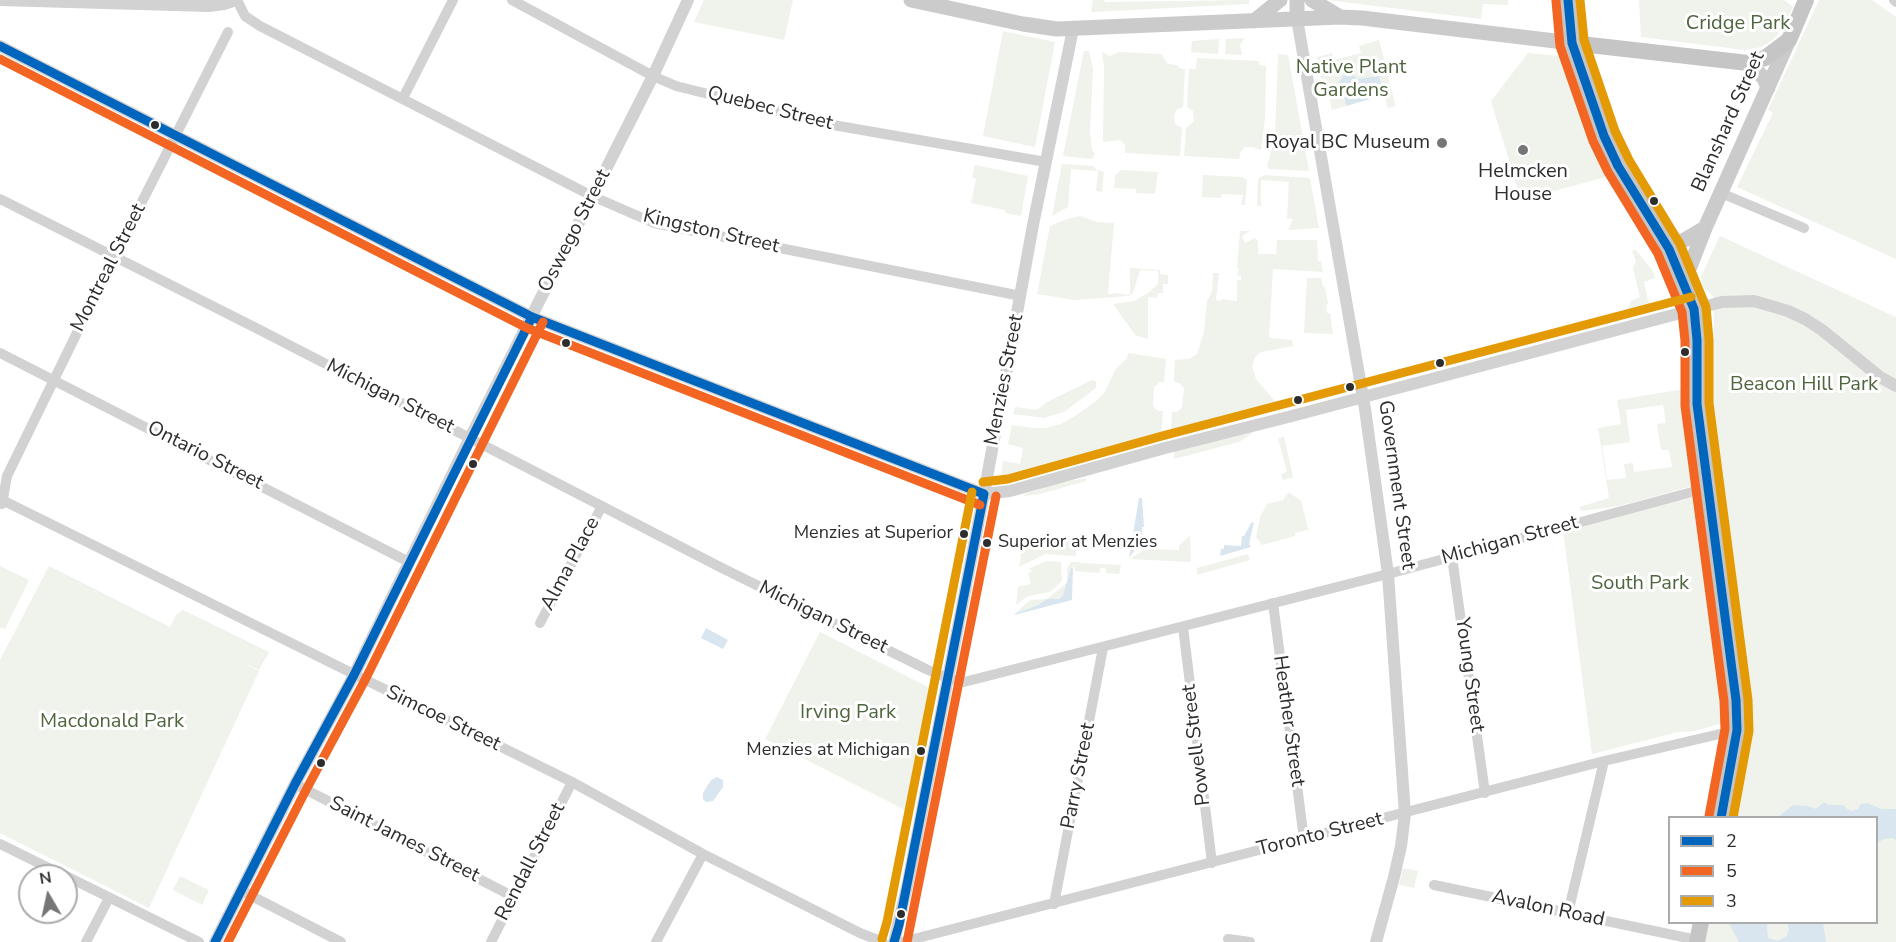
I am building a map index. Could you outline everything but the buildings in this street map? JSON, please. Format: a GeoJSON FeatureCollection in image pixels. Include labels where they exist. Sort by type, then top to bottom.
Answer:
{"type":"FeatureCollection","features":[{"type":"Feature","properties":{"kind":"main road"},"geometry":{"type":"LineString","coordinates":[[911,0],[1023,24],[1073,29],[1340,17],[1362,18],[1748,63],[1765,58],[1789,40]]}},
{"type":"Feature","properties":{"kind":"main road"},"geometry":{"type":"LineString","coordinates":[[1254,21],[1280,0]]}},
{"type":"Feature","properties":{"kind":"main road","name":"Government Street"},"geometry":{"type":"LineString","coordinates":[[1297,0],[1297,19]]}},
{"type":"Feature","properties":{"kind":"main road"},"geometry":{"type":"LineString","coordinates":[[1312,0],[1340,17]]}},
{"type":"Feature","properties":{"kind":"main road"},"geometry":{"type":"LineString","coordinates":[[1568,0],[1572,42],[1604,136],[1613,156],[1669,249],[1694,309],[1697,340],[1697,404],[1736,700],[1737,730],[1721,816]]}},
{"type":"Feature","properties":{"kind":"main road","name":"Blanshard Street"},"geometry":{"type":"LineString","coordinates":[[1684,282],[1705,228],[1806,0]]}},
{"type":"Feature","properties":{"kind":"main road"},"geometry":{"type":"LineString","coordinates":[[1748,63],[1764,78],[1768,88]]}},
{"type":"Feature","properties":{"kind":"main road"},"geometry":{"type":"LineString","coordinates":[[1669,249],[1705,228]]}},
{"type":"Feature","properties":{"kind":"main road"},"geometry":{"type":"LineString","coordinates":[[1697,941],[1701,924]]}},
{"type":"Feature","properties":{"kind":"street","name":"Kingston Street"},"geometry":{"type":"LineString","coordinates":[[0,0],[209,6],[237,0],[245,16],[260,26],[592,196],[654,223],[1021,296]]}},
{"type":"Feature","properties":{"kind":"street"},"geometry":{"type":"LineString","coordinates":[[403,98],[453,0]]}},
{"type":"Feature","properties":{"kind":"street","name":"Quebec Street"},"geometry":{"type":"LineString","coordinates":[[512,0],[653,76],[676,86],[833,125],[1046,162]]}},
{"type":"Feature","properties":{"kind":"street","name":"Oswego Street"},"geometry":{"type":"LineString","coordinates":[[215,942],[354,675],[470,438],[653,76],[688,0]]}},
{"type":"Feature","properties":{"kind":"street","name":"Government Street"},"geometry":{"type":"LineString","coordinates":[[1297,19],[1362,397],[1388,574],[1405,814],[1394,877],[1376,942]]}},
{"type":"Feature","properties":{"kind":"street","name":"Menzies Street"},"geometry":{"type":"LineString","coordinates":[[894,942],[902,914],[1073,29]]}},
{"type":"Feature","properties":{"kind":"street","name":"Montreal Street"},"geometry":{"type":"LineString","coordinates":[[1,502],[7,476],[53,380],[228,32]]}},
{"type":"Feature","properties":{"kind":"street"},"geometry":{"type":"LineString","coordinates":[[0,46],[532,317],[984,494],[1010,491],[1710,304],[1754,301],[1788,311],[1822,330],[1880,377],[1896,386]]}},
{"type":"Feature","properties":{"kind":"street"},"geometry":{"type":"LineString","coordinates":[[1721,193],[1804,228]]}},
{"type":"Feature","properties":{"kind":"street","name":"Michigan Street"},"geometry":{"type":"LineString","coordinates":[[0,199],[720,567],[947,678],[964,682],[1388,574],[1707,488]]}},
{"type":"Feature","properties":{"kind":"street","name":"Ontario Street"},"geometry":{"type":"LineString","coordinates":[[0,353],[409,562]]}},
{"type":"Feature","properties":{"kind":"street","name":"Simcoe Street"},"geometry":{"type":"LineString","coordinates":[[1,502],[572,782],[703,854],[860,933],[883,942]]}},
{"type":"Feature","properties":{"kind":"street","name":"Alma Place"},"geometry":{"type":"LineString","coordinates":[[540,623],[602,506]]}},
{"type":"Feature","properties":{"kind":"street","name":"Young Street"},"geometry":{"type":"LineString","coordinates":[[1452,556],[1485,793]]}},
{"type":"Feature","properties":{"kind":"street","name":"Heather Street"},"geometry":{"type":"LineString","coordinates":[[1273,603],[1304,839]]}},
{"type":"Feature","properties":{"kind":"street","name":"Powell Street"},"geometry":{"type":"LineString","coordinates":[[1183,627],[1212,863]]}},
{"type":"Feature","properties":{"kind":"street","name":"Parry Street"},"geometry":{"type":"LineString","coordinates":[[1054,904],[1103,648]]}},
{"type":"Feature","properties":{"kind":"street","name":"Toronto Street"},"geometry":{"type":"LineString","coordinates":[[903,942],[1604,761],[1737,730]]}},
{"type":"Feature","properties":{"kind":"street"},"geometry":{"type":"LineString","coordinates":[[1568,913],[1604,761]]}},
{"type":"Feature","properties":{"kind":"street","name":"Rendall Street"},"geometry":{"type":"LineString","coordinates":[[491,942],[512,896],[572,782]]}},
{"type":"Feature","properties":{"kind":"street","name":"Saint James Street"},"geometry":{"type":"LineString","coordinates":[[296,784],[512,896]]}},
{"type":"Feature","properties":{"kind":"street"},"geometry":{"type":"LineString","coordinates":[[0,844],[41,864]]}},
{"type":"Feature","properties":{"kind":"street"},"geometry":{"type":"LineString","coordinates":[[656,942],[703,854]]}},
{"type":"Feature","properties":{"kind":"street"},"geometry":{"type":"LineString","coordinates":[[78,882],[198,942]]}},
{"type":"Feature","properties":{"kind":"street","name":"Avalon Road"},"geometry":{"type":"LineString","coordinates":[[1434,885],[1697,941]]}},
{"type":"Feature","properties":{"kind":"street"},"geometry":{"type":"LineString","coordinates":[[242,891],[341,942]]}},
{"type":"Feature","properties":{"kind":"street"},"geometry":{"type":"LineString","coordinates":[[86,942],[109,898]]}},
{"type":"Feature","properties":{"kind":"street"},"geometry":{"type":"LineString","coordinates":[[1228,939],[1250,942]]}},
{"type":"Feature","properties":{"kind":"green space"},"geometry":{"type":"Polygon","coordinates":[[[704,0],[793,0],[784,40],[694,22],[704,0]]]}},
{"type":"Feature","properties":{"kind":"green space"},"geometry":{"type":"Polygon","coordinates":[[[1093,0],[1104,0],[1105,2],[1249,0],[1249,4],[1091,12],[1093,0]]]}},
{"type":"Feature","properties":{"kind":"green space"},"geometry":{"type":"Polygon","coordinates":[[[1327,0],[1508,0],[1508,5],[1483,4],[1481,19],[1327,0]]]}},
{"type":"Feature","properties":{"kind":"green space","name":"Cridge Park"},"geometry":{"type":"Polygon","coordinates":[[[1639,0],[1784,0],[1793,7],[1782,29],[1773,40],[1761,47],[1745,50],[1641,37],[1639,0]]]}},
{"type":"Feature","properties":{"kind":"green space"},"geometry":{"type":"Polygon","coordinates":[[[1819,0],[1872,0],[1896,17],[1896,259],[1737,187],[1773,113],[1768,110],[1819,0]]]}},
{"type":"Feature","properties":{"kind":"green space"},"geometry":{"type":"Polygon","coordinates":[[[1003,31],[1055,42],[1035,147],[983,136],[1003,31]]]}},
{"type":"Feature","properties":{"kind":"green space"},"geometry":{"type":"Polygon","coordinates":[[[1245,38],[1240,45],[1242,55],[1225,54],[1226,39],[1245,38]]]}},
{"type":"Feature","properties":{"kind":"green space"},"geometry":{"type":"Polygon","coordinates":[[[1219,39],[1218,54],[1191,52],[1192,41],[1219,39]]]}},
{"type":"Feature","properties":{"kind":"green space","name":"Native Plant Gardens"},"geometry":{"type":"Polygon","coordinates":[[[1379,40],[1387,69],[1394,67],[1396,75],[1388,77],[1396,106],[1388,108],[1384,95],[1332,110],[1328,91],[1323,91],[1317,57],[1332,53],[1334,60],[1361,53],[1359,46],[1379,40]]]}},
{"type":"Feature","properties":{"kind":"green space"},"geometry":{"type":"Polygon","coordinates":[[[1084,51],[1089,51],[1093,68],[1090,132],[1095,155],[1092,159],[1063,156],[1084,51]]]}},
{"type":"Feature","properties":{"kind":"green space"},"geometry":{"type":"Polygon","coordinates":[[[1102,52],[1110,56],[1119,52],[1161,54],[1168,64],[1185,69],[1183,107],[1176,110],[1174,116],[1175,124],[1182,128],[1180,156],[1125,153],[1125,145],[1120,140],[1103,142],[1104,67],[1102,52]]]}},
{"type":"Feature","properties":{"kind":"green space"},"geometry":{"type":"Polygon","coordinates":[[[1528,53],[1560,56],[1567,59],[1609,176],[1521,200],[1491,101],[1528,53]]]}},
{"type":"Feature","properties":{"kind":"green space"},"geometry":{"type":"Polygon","coordinates":[[[1278,54],[1288,55],[1309,171],[1270,169],[1267,166],[1275,137],[1278,54]]]}},
{"type":"Feature","properties":{"kind":"green space"},"geometry":{"type":"Polygon","coordinates":[[[1197,58],[1259,61],[1259,65],[1266,66],[1265,118],[1261,150],[1245,147],[1239,159],[1184,156],[1186,128],[1194,121],[1193,111],[1187,107],[1189,69],[1196,69],[1197,58]]]}},
{"type":"Feature","properties":{"kind":"green space"},"geometry":{"type":"Polygon","coordinates":[[[1062,164],[1094,166],[1096,170],[1104,172],[1102,192],[1096,191],[1098,171],[1071,169],[1068,207],[1052,216],[1062,164]]]}},
{"type":"Feature","properties":{"kind":"green space"},"geometry":{"type":"Polygon","coordinates":[[[975,165],[1028,176],[1021,216],[971,203],[976,179],[972,177],[975,165]]]}},
{"type":"Feature","properties":{"kind":"green space"},"geometry":{"type":"Polygon","coordinates":[[[1121,170],[1158,172],[1155,194],[1136,193],[1136,189],[1114,188],[1115,176],[1121,170]]]}},
{"type":"Feature","properties":{"kind":"green space"},"geometry":{"type":"Polygon","coordinates":[[[1203,175],[1242,177],[1247,180],[1245,205],[1241,205],[1243,195],[1222,194],[1221,198],[1202,197],[1203,175]]]}},
{"type":"Feature","properties":{"kind":"green space"},"geometry":{"type":"Polygon","coordinates":[[[1264,175],[1310,178],[1319,228],[1288,230],[1293,219],[1287,218],[1289,182],[1261,180],[1261,206],[1257,206],[1258,179],[1264,175]]]}},
{"type":"Feature","properties":{"kind":"green space"},"geometry":{"type":"Polygon","coordinates":[[[1080,216],[1097,222],[1114,223],[1108,294],[1130,295],[1130,268],[1160,270],[1160,274],[1168,275],[1168,284],[1163,284],[1163,293],[1158,293],[1157,298],[1148,297],[1148,339],[1135,335],[1113,304],[1134,301],[1148,293],[1158,284],[1158,271],[1140,270],[1133,293],[1129,296],[1074,300],[1037,294],[1050,226],[1080,216]]]}},
{"type":"Feature","properties":{"kind":"green space"},"geometry":{"type":"Polygon","coordinates":[[[1240,231],[1250,231],[1242,236],[1245,243],[1255,238],[1258,241],[1258,254],[1276,254],[1277,240],[1317,240],[1318,261],[1321,261],[1323,272],[1273,269],[1269,338],[1292,340],[1293,346],[1261,352],[1255,357],[1252,367],[1256,379],[1278,405],[1171,433],[1172,412],[1177,412],[1182,407],[1184,388],[1174,382],[1175,360],[1189,359],[1197,354],[1204,332],[1213,273],[1219,273],[1216,300],[1237,301],[1237,280],[1241,280],[1241,276],[1237,275],[1240,231]]]}},
{"type":"Feature","properties":{"kind":"green space","name":"Beacon Hill Park"},"geometry":{"type":"Polygon","coordinates":[[[1720,236],[1896,317],[1896,942],[1702,942],[1706,924],[1878,924],[1878,816],[1728,816],[1737,663],[1721,518],[1711,396],[1713,296],[1703,287],[1701,276],[1720,236]]]}},
{"type":"Feature","properties":{"kind":"green space"},"geometry":{"type":"Polygon","coordinates":[[[1636,250],[1654,273],[1655,278],[1644,282],[1649,305],[1627,310],[1631,301],[1640,297],[1633,268],[1636,261],[1632,251],[1636,250]]]}},
{"type":"Feature","properties":{"kind":"green space"},"geometry":{"type":"Polygon","coordinates":[[[1307,278],[1321,278],[1323,287],[1325,287],[1327,313],[1330,313],[1333,334],[1304,333],[1307,278]]]}},
{"type":"Feature","properties":{"kind":"green space"},"geometry":{"type":"Polygon","coordinates":[[[1128,353],[1166,359],[1164,382],[1154,387],[1153,406],[1158,411],[1163,411],[1161,436],[1001,478],[1003,461],[1020,464],[1023,448],[1008,444],[1012,425],[1046,428],[1061,424],[1075,416],[1105,392],[1115,370],[1127,358],[1128,353]]]}},
{"type":"Feature","properties":{"kind":"green space"},"geometry":{"type":"Polygon","coordinates":[[[1092,380],[1096,381],[1096,388],[1064,412],[1044,418],[1013,414],[1015,407],[1037,410],[1047,402],[1092,380]]]}},
{"type":"Feature","properties":{"kind":"green space"},"geometry":{"type":"Polygon","coordinates":[[[1691,388],[1698,479],[1696,485],[1619,506],[1582,511],[1579,507],[1609,498],[1598,428],[1621,424],[1617,400],[1691,388]],[[1663,405],[1626,410],[1630,442],[1602,446],[1607,480],[1626,478],[1624,464],[1633,463],[1634,472],[1672,467],[1669,450],[1661,450],[1657,424],[1666,423],[1663,405]]]}},
{"type":"Feature","properties":{"kind":"green space"},"geometry":{"type":"Polygon","coordinates":[[[1254,432],[1239,442],[1174,459],[1174,450],[1254,432]]]}},
{"type":"Feature","properties":{"kind":"green space"},"geometry":{"type":"Polygon","coordinates":[[[1284,437],[1293,477],[1283,480],[1281,474],[1287,472],[1278,438],[1284,437]]]}},
{"type":"Feature","properties":{"kind":"green space"},"geometry":{"type":"Polygon","coordinates":[[[1086,478],[1086,481],[1040,494],[1024,496],[1059,483],[1086,478]]]}},
{"type":"Feature","properties":{"kind":"green space"},"geometry":{"type":"Polygon","coordinates":[[[1290,493],[1301,501],[1309,532],[1307,530],[1295,533],[1295,536],[1262,545],[1256,537],[1260,517],[1267,504],[1283,500],[1290,493]]]}},
{"type":"Feature","properties":{"kind":"green space","name":"South Park"},"geometry":{"type":"Polygon","coordinates":[[[1699,496],[1727,722],[1592,754],[1563,530],[1699,496]]]}},
{"type":"Feature","properties":{"kind":"green space"},"geometry":{"type":"Polygon","coordinates":[[[1190,535],[1191,562],[1130,559],[1146,549],[1179,550],[1179,546],[1190,535]]]}},
{"type":"Feature","properties":{"kind":"green space"},"geometry":{"type":"Polygon","coordinates":[[[1075,536],[1076,556],[1045,554],[1019,567],[1022,548],[1075,536]]]}},
{"type":"Feature","properties":{"kind":"green space"},"geometry":{"type":"Polygon","coordinates":[[[1248,554],[1250,560],[1197,575],[1197,568],[1248,554]]]}},
{"type":"Feature","properties":{"kind":"green space"},"geometry":{"type":"Polygon","coordinates":[[[1047,561],[1061,562],[1062,581],[1050,592],[1028,596],[1016,605],[1018,587],[1031,584],[1028,573],[1031,572],[1030,568],[1047,561]]]}},
{"type":"Feature","properties":{"kind":"green space"},"geometry":{"type":"Polygon","coordinates":[[[1071,562],[1121,565],[1119,574],[1106,573],[1106,568],[1100,568],[1100,573],[1075,571],[1074,564],[1068,582],[1067,569],[1071,562]]]}},
{"type":"Feature","properties":{"kind":"green space"},"geometry":{"type":"Polygon","coordinates":[[[0,566],[29,580],[5,629],[0,627],[0,566]]]}},
{"type":"Feature","properties":{"kind":"green space","name":"Macdonald Park"},"geometry":{"type":"Polygon","coordinates":[[[49,566],[170,627],[176,615],[183,610],[269,652],[259,670],[237,660],[259,671],[149,908],[78,872],[78,864],[62,864],[0,833],[0,660],[49,566]]]}},
{"type":"Feature","properties":{"kind":"green space"},"geometry":{"type":"Polygon","coordinates":[[[1068,582],[1059,599],[1047,599],[1068,582]]]}},
{"type":"Feature","properties":{"kind":"green space"},"geometry":{"type":"Polygon","coordinates":[[[1047,599],[1038,605],[1016,613],[1030,600],[1047,599]]]}},
{"type":"Feature","properties":{"kind":"green space","name":"Irving Park"},"geometry":{"type":"Polygon","coordinates":[[[820,632],[930,688],[907,811],[765,739],[820,632]]]}},
{"type":"Feature","properties":{"kind":"green space"},"geometry":{"type":"Polygon","coordinates":[[[1403,868],[1418,871],[1414,888],[1399,885],[1403,868]]]}},
{"type":"Feature","properties":{"kind":"green space"},"geometry":{"type":"Polygon","coordinates":[[[180,876],[209,890],[202,905],[173,890],[180,876]]]}},
{"type":"Feature","properties":{"kind":"shaded area"},"geometry":{"type":"Polygon","coordinates":[[[1352,73],[1357,79],[1379,76],[1384,95],[1346,106],[1344,94],[1338,83],[1344,75],[1352,73]]]}},
{"type":"Feature","properties":{"kind":"shaded area"},"geometry":{"type":"Polygon","coordinates":[[[1139,498],[1142,498],[1144,527],[1142,527],[1142,540],[1129,558],[1139,498]]]}},
{"type":"Feature","properties":{"kind":"shaded area"},"geometry":{"type":"Polygon","coordinates":[[[1254,522],[1249,544],[1251,547],[1220,556],[1224,545],[1241,546],[1242,536],[1254,522]]]}},
{"type":"Feature","properties":{"kind":"shaded area"},"geometry":{"type":"Polygon","coordinates":[[[1071,568],[1073,568],[1072,600],[1014,615],[1047,599],[1059,599],[1063,595],[1071,568]]]}},
{"type":"Feature","properties":{"kind":"shaded area"},"geometry":{"type":"Polygon","coordinates":[[[706,628],[728,640],[723,649],[701,638],[706,628]]]}},
{"type":"Feature","properties":{"kind":"shaded area"},"geometry":{"type":"Polygon","coordinates":[[[717,777],[723,780],[723,787],[713,801],[706,802],[703,799],[703,793],[711,780],[717,777]]]}},
{"type":"Feature","properties":{"kind":"shaded area"},"geometry":{"type":"Polygon","coordinates":[[[1824,802],[1829,805],[1843,805],[1852,811],[1858,809],[1861,804],[1867,803],[1882,809],[1896,809],[1896,840],[1884,839],[1878,842],[1878,816],[1779,816],[1793,805],[1816,809],[1824,802]]]}},
{"type":"Feature","properties":{"kind":"shaded area"},"geometry":{"type":"Polygon","coordinates":[[[1730,924],[1768,924],[1768,938],[1778,941],[1787,936],[1789,929],[1787,924],[1823,924],[1826,942],[1739,942],[1730,924]]]}},
{"type":"Feature","properties":{"kind":"transit line","name":"2"},"geometry":{"type":"LineString","coordinates":[[1568,0],[1572,43],[1604,136],[1618,166],[1669,249],[1694,309],[1697,340],[1697,404],[1736,700],[1737,730],[1721,816]]}},
{"type":"Feature","properties":{"kind":"transit line","name":"3"},"geometry":{"type":"LineString","coordinates":[[1580,0],[1584,40],[1615,131],[1629,160],[1680,244],[1706,307],[1709,340],[1709,403],[1748,700],[1749,731],[1733,816]]}},
{"type":"Feature","properties":{"kind":"transit line","name":"5"},"geometry":{"type":"LineString","coordinates":[[1556,1],[1560,46],[1593,141],[1608,172],[1658,254],[1682,312],[1685,341],[1685,406],[1724,701],[1725,729],[1709,816]]}},
{"type":"Feature","properties":{"kind":"transit line","name":"2"},"geometry":{"type":"LineString","coordinates":[[0,46],[532,317],[984,494]]}},
{"type":"Feature","properties":{"kind":"transit line","name":"5"},"geometry":{"type":"LineString","coordinates":[[0,59],[527,328],[980,505]]}},
{"type":"Feature","properties":{"kind":"transit line","name":"3"},"geometry":{"type":"LineString","coordinates":[[983,482],[1008,479],[1162,436],[1691,297]]}},
{"type":"Feature","properties":{"kind":"transit line","name":"2"},"geometry":{"type":"LineString","coordinates":[[215,942],[295,784],[354,675],[532,317]]}},
{"type":"Feature","properties":{"kind":"transit line","name":"5"},"geometry":{"type":"LineString","coordinates":[[228,942],[365,680],[543,322]]}},
{"type":"Feature","properties":{"kind":"transit line","name":"3"},"geometry":{"type":"LineString","coordinates":[[882,939],[972,492]]}},
{"type":"Feature","properties":{"kind":"transit line","name":"2"},"geometry":{"type":"LineString","coordinates":[[894,942],[984,494]]}},
{"type":"Feature","properties":{"kind":"transit line","name":"5"},"geometry":{"type":"LineString","coordinates":[[907,942],[996,496]]}},
{"type":"Feature","properties":{"kind":"place","name":"Royal BC Museum"},"geometry":{"type":"Point","coordinates":[1442,143]}},
{"type":"Feature","properties":{"kind":"place","name":"Helmcken House"},"geometry":{"type":"Point","coordinates":[1523,150]}},
{"type":"Feature","properties":{"kind":"place","name":"Menzies at Superior"},"geometry":{"type":"Point","coordinates":[964,534]}},
{"type":"Feature","properties":{"kind":"place","name":"Superior at Menzies"},"geometry":{"type":"Point","coordinates":[987,543]}},
{"type":"Feature","properties":{"kind":"place","name":"Menzies at Michigan"},"geometry":{"type":"Point","coordinates":[921,751]}}]}
